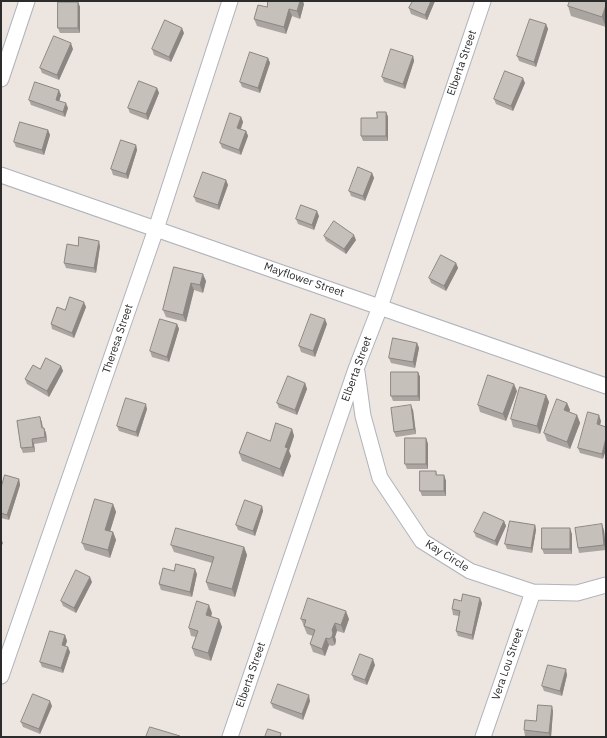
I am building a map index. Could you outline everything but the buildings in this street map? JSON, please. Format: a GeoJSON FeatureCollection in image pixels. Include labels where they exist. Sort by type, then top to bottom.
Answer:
{"type":"FeatureCollection","features":[{"type":"Feature","properties":{"kind":"street"},"geometry":{"type":"LineString","coordinates":[[1,79],[27,1]]}},
{"type":"Feature","properties":{"kind":"street","name":"Theresa Street"},"geometry":{"type":"LineString","coordinates":[[1,676],[156,229],[230,1]]}},
{"type":"Feature","properties":{"kind":"street","name":"Elberta Street"},"geometry":{"type":"LineString","coordinates":[[230,737],[356,369],[380,306],[483,1]]}},
{"type":"Feature","properties":{"kind":"street","name":"Mayflower Street"},"geometry":{"type":"LineString","coordinates":[[1,175],[606,386]]}},
{"type":"Feature","properties":{"kind":"street","name":"Kay Circle"},"geometry":{"type":"LineString","coordinates":[[356,369],[363,416],[380,478],[422,541],[470,572],[533,592],[577,593],[606,585]]}},
{"type":"Feature","properties":{"kind":"street","name":"Vera Lou Street"},"geometry":{"type":"LineString","coordinates":[[483,737],[533,592]]}}]}
